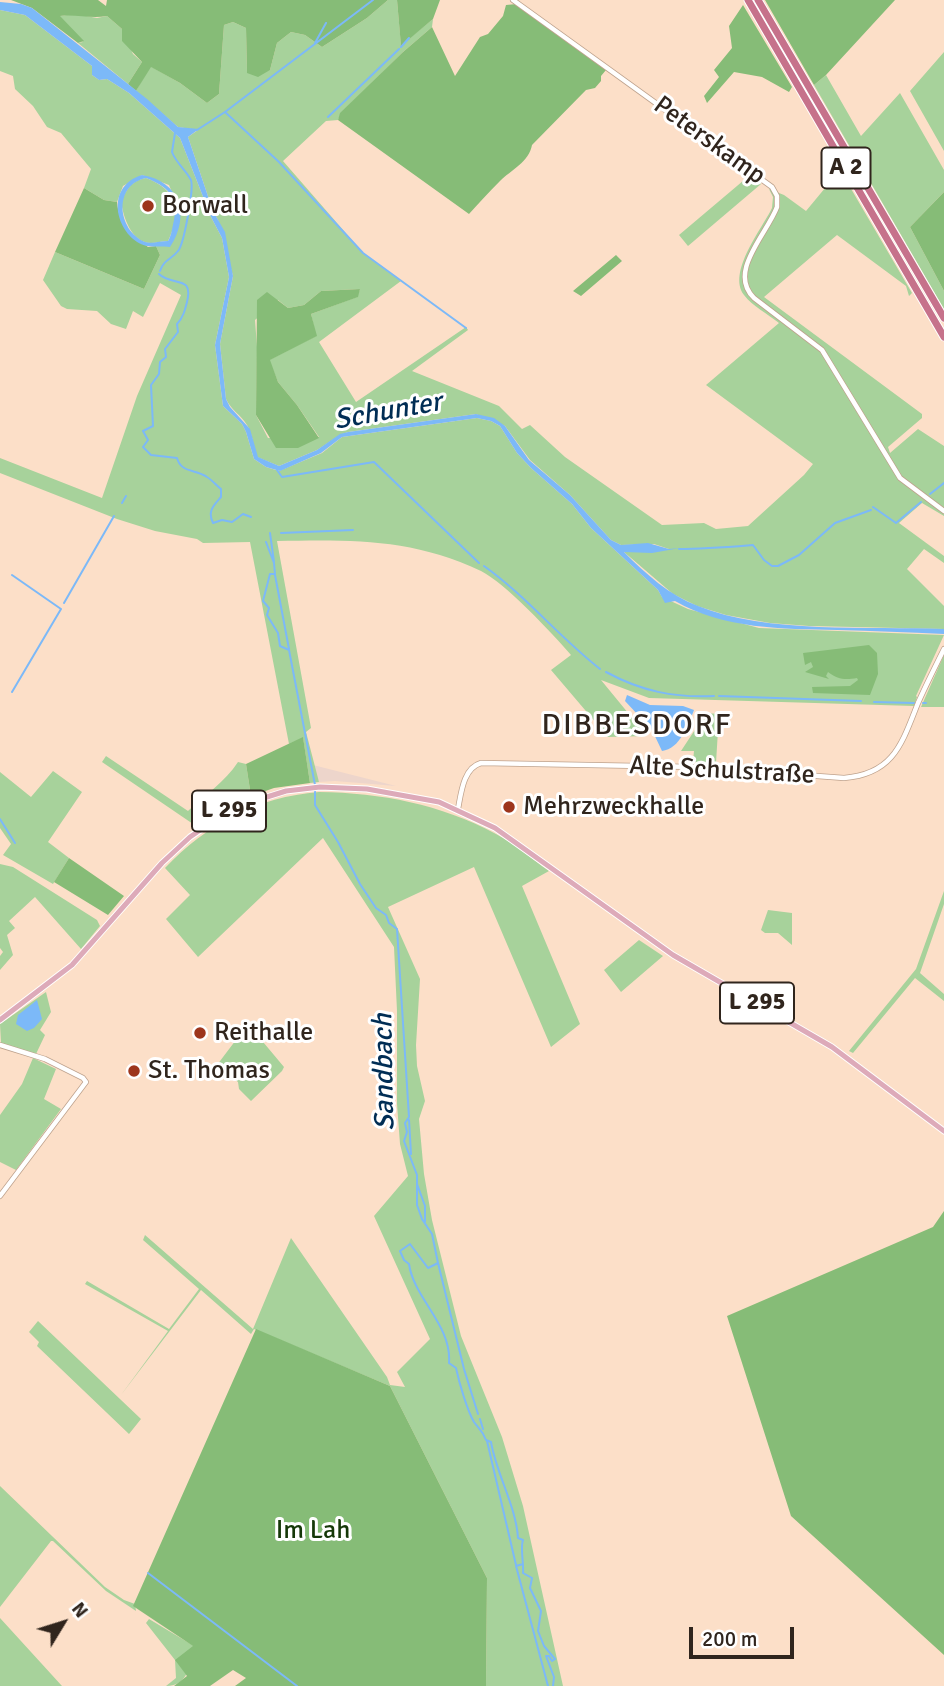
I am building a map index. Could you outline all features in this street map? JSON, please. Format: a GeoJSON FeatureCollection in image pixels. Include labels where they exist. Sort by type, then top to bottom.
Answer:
{"type":"FeatureCollection","features":[{"type":"Feature","properties":{"kind":"highway","name":"A 2"},"geometry":{"type":"LineString","coordinates":[[748,0],[944,337]]}},
{"type":"Feature","properties":{"kind":"highway","name":"A 2"},"geometry":{"type":"LineString","coordinates":[[758,0],[944,318]]}},
{"type":"Feature","properties":{"kind":"main road","name":"L 295"},"geometry":{"type":"LineString","coordinates":[[0,1020],[81,956],[162,863],[203,827],[251,802],[286,791],[320,787],[367,789],[439,802],[458,809],[505,835],[693,968],[832,1047],[944,1130]]}},
{"type":"Feature","properties":{"kind":"street","name":"Peterskamp"},"geometry":{"type":"LineString","coordinates":[[513,0],[772,187],[777,196],[777,207],[746,268],[743,280],[746,288],[754,298],[822,350],[900,478],[944,511]]}},
{"type":"Feature","properties":{"kind":"street","name":"Alte Schulstraße"},"geometry":{"type":"LineString","coordinates":[[458,809],[468,771],[481,763],[698,767],[844,778],[864,774],[881,767],[900,747],[944,649]]}},
{"type":"Feature","properties":{"kind":"street"},"geometry":{"type":"LineString","coordinates":[[0,1045],[45,1059],[83,1078],[86,1083],[0,1196]]}},
{"type":"Feature","properties":{"kind":"shaded area"},"geometry":{"type":"Polygon","coordinates":[[[313,765],[396,786],[319,782],[313,765]]]}},
{"type":"Feature","properties":{"kind":"green space"},"geometry":{"type":"Polygon","coordinates":[[[11,0],[98,0],[106,6],[107,0],[388,0],[367,18],[322,47],[305,35],[291,32],[277,43],[270,70],[258,77],[247,73],[246,28],[233,22],[224,25],[219,94],[207,103],[180,83],[151,67],[136,91],[128,84],[142,62],[122,41],[122,29],[107,16],[60,16],[84,41],[78,43],[32,8],[11,0]]]}},
{"type":"Feature","properties":{"kind":"green space"},"geometry":{"type":"Polygon","coordinates":[[[388,0],[397,0],[401,45],[433,19],[432,27],[341,113],[338,120],[326,121],[283,161],[364,254],[401,281],[319,342],[356,402],[466,327],[468,330],[412,371],[499,406],[522,429],[530,425],[565,457],[662,525],[704,523],[716,529],[748,526],[813,464],[706,385],[779,323],[747,299],[740,286],[743,263],[772,208],[773,197],[769,189],[784,195],[806,211],[840,170],[912,293],[909,296],[906,286],[837,235],[764,297],[922,414],[922,418],[888,447],[890,453],[918,429],[944,446],[944,516],[922,503],[899,523],[944,556],[944,563],[924,549],[907,569],[944,606],[944,629],[770,623],[726,615],[697,606],[673,594],[624,552],[669,549],[654,544],[621,545],[611,540],[570,495],[530,460],[505,426],[476,414],[348,432],[317,450],[279,466],[257,457],[247,425],[226,399],[220,344],[233,276],[218,220],[188,137],[198,130],[178,127],[136,91],[150,66],[207,103],[219,94],[224,25],[233,22],[246,28],[247,73],[270,70],[277,43],[291,32],[305,35],[322,47],[367,18],[388,0]],[[360,289],[321,291],[304,305],[288,308],[278,300],[255,320],[256,415],[268,438],[319,437],[278,382],[269,360],[316,336],[311,314],[357,297],[360,289]]]}},
{"type":"Feature","properties":{"kind":"green space"},"geometry":{"type":"Polygon","coordinates":[[[397,0],[440,0],[433,19],[401,46],[397,0]]]}},
{"type":"Feature","properties":{"kind":"green space"},"geometry":{"type":"Polygon","coordinates":[[[765,0],[895,0],[814,85],[765,0]]]}},
{"type":"Feature","properties":{"kind":"green space"},"geometry":{"type":"Polygon","coordinates":[[[517,4],[606,70],[595,88],[586,90],[532,145],[523,161],[469,214],[338,120],[340,113],[432,27],[455,76],[480,37],[488,34],[503,16],[506,5],[517,4]]]}},
{"type":"Feature","properties":{"kind":"green space"},"geometry":{"type":"Polygon","coordinates":[[[743,5],[792,87],[789,92],[762,77],[734,72],[707,103],[704,96],[719,77],[714,70],[732,48],[729,26],[743,5]]]}},
{"type":"Feature","properties":{"kind":"green space"},"geometry":{"type":"Polygon","coordinates":[[[0,10],[25,15],[92,66],[92,75],[99,80],[107,79],[129,93],[180,138],[222,238],[229,277],[215,345],[223,406],[242,424],[254,459],[279,471],[322,453],[342,437],[477,418],[491,421],[500,426],[517,453],[531,468],[572,504],[591,528],[658,590],[662,597],[688,609],[759,628],[944,635],[914,706],[649,698],[601,680],[647,736],[608,737],[551,670],[571,655],[515,597],[481,571],[430,552],[381,543],[277,541],[311,728],[306,732],[319,782],[310,783],[303,738],[289,744],[250,542],[203,543],[197,539],[155,531],[0,473],[0,458],[102,498],[137,396],[181,295],[160,283],[143,317],[133,311],[126,329],[111,324],[97,311],[67,309],[61,306],[43,280],[55,252],[144,289],[160,255],[156,246],[170,246],[180,212],[169,185],[142,175],[123,186],[117,202],[104,200],[84,188],[91,169],[61,133],[47,127],[33,106],[15,89],[13,76],[0,71],[0,10]]]}},
{"type":"Feature","properties":{"kind":"green space"},"geometry":{"type":"Polygon","coordinates":[[[75,14],[97,18],[107,16],[122,29],[133,54],[142,62],[128,84],[78,43],[83,42],[59,16],[75,14]]]}},
{"type":"Feature","properties":{"kind":"green space"},"geometry":{"type":"Polygon","coordinates":[[[944,52],[944,151],[910,91],[944,52]]]}},
{"type":"Feature","properties":{"kind":"green space"},"geometry":{"type":"Polygon","coordinates":[[[826,75],[861,136],[900,93],[944,170],[944,192],[910,227],[944,291],[944,309],[814,85],[826,75]]]}},
{"type":"Feature","properties":{"kind":"green space"},"geometry":{"type":"Polygon","coordinates":[[[750,175],[761,184],[688,246],[679,235],[750,175]]]}},
{"type":"Feature","properties":{"kind":"green space"},"geometry":{"type":"Polygon","coordinates":[[[146,178],[165,189],[174,203],[175,221],[168,241],[144,242],[133,234],[126,221],[121,201],[130,186],[146,178]]]}},
{"type":"Feature","properties":{"kind":"green space"},"geometry":{"type":"Polygon","coordinates":[[[84,188],[104,200],[117,202],[120,217],[127,228],[148,247],[156,246],[160,255],[144,289],[55,252],[84,188]]]}},
{"type":"Feature","properties":{"kind":"green space"},"geometry":{"type":"Polygon","coordinates":[[[944,192],[944,291],[910,227],[944,192]]]}},
{"type":"Feature","properties":{"kind":"green space"},"geometry":{"type":"Polygon","coordinates":[[[616,255],[622,261],[581,296],[573,291],[616,255]]]}},
{"type":"Feature","properties":{"kind":"green space"},"geometry":{"type":"Polygon","coordinates":[[[360,289],[358,297],[311,314],[317,336],[270,360],[278,382],[319,438],[298,448],[276,448],[256,415],[257,300],[267,292],[288,308],[304,305],[321,291],[360,289]]]}},
{"type":"Feature","properties":{"kind":"green space"},"geometry":{"type":"Polygon","coordinates":[[[869,645],[877,653],[878,674],[870,695],[813,693],[812,687],[850,686],[858,680],[839,678],[828,672],[826,676],[829,679],[805,672],[813,667],[811,662],[805,665],[803,653],[869,645]]]}},
{"type":"Feature","properties":{"kind":"green space"},"geometry":{"type":"Polygon","coordinates":[[[944,655],[944,707],[921,707],[944,655]]]}},
{"type":"Feature","properties":{"kind":"green space"},"geometry":{"type":"Polygon","coordinates":[[[706,713],[719,714],[716,763],[693,762],[694,751],[681,751],[706,713]]]}},
{"type":"Feature","properties":{"kind":"green space"},"geometry":{"type":"Polygon","coordinates":[[[303,737],[310,783],[274,788],[251,796],[246,764],[303,737]]]}},
{"type":"Feature","properties":{"kind":"green space"},"geometry":{"type":"Polygon","coordinates":[[[106,756],[188,811],[221,782],[238,762],[246,764],[251,796],[196,826],[102,762],[106,756]]]}},
{"type":"Feature","properties":{"kind":"green space"},"geometry":{"type":"Polygon","coordinates":[[[53,771],[82,792],[48,842],[69,858],[53,884],[3,855],[11,844],[0,828],[0,772],[31,797],[53,771]]]}},
{"type":"Feature","properties":{"kind":"green space"},"geometry":{"type":"Polygon","coordinates":[[[319,792],[388,798],[454,815],[503,838],[549,871],[522,886],[580,1024],[551,1047],[474,867],[388,907],[420,979],[416,1045],[417,1066],[425,1101],[419,1119],[432,1220],[461,1336],[502,1437],[523,1506],[563,1686],[486,1686],[487,1578],[390,1386],[254,1329],[251,1334],[201,1290],[121,1395],[168,1331],[85,1284],[87,1281],[169,1329],[199,1289],[143,1240],[145,1235],[253,1329],[291,1238],[390,1385],[405,1387],[397,1372],[430,1339],[374,1216],[408,1176],[400,1144],[397,1104],[394,947],[323,838],[198,957],[166,919],[190,895],[165,868],[181,852],[234,815],[275,800],[319,792]]]}},
{"type":"Feature","properties":{"kind":"green space"},"geometry":{"type":"Polygon","coordinates":[[[69,858],[124,896],[108,915],[54,882],[69,858]]]}},
{"type":"Feature","properties":{"kind":"green space"},"geometry":{"type":"Polygon","coordinates":[[[0,864],[13,867],[97,920],[100,926],[81,949],[35,897],[9,921],[15,928],[7,935],[13,955],[0,970],[0,956],[3,952],[0,948],[0,864]]]}},
{"type":"Feature","properties":{"kind":"green space"},"geometry":{"type":"Polygon","coordinates":[[[944,891],[944,904],[920,973],[944,994],[944,1001],[915,978],[853,1053],[849,1051],[916,969],[944,891]]]}},
{"type":"Feature","properties":{"kind":"green space"},"geometry":{"type":"Polygon","coordinates":[[[768,910],[792,913],[792,945],[778,933],[765,933],[761,930],[768,910]]]}},
{"type":"Feature","properties":{"kind":"green space"},"geometry":{"type":"Polygon","coordinates":[[[639,940],[663,956],[621,992],[604,970],[639,940]]]}},
{"type":"Feature","properties":{"kind":"green space"},"geometry":{"type":"Polygon","coordinates":[[[46,992],[51,1012],[40,1030],[45,1035],[36,1054],[1,1043],[0,1024],[46,992]]]}},
{"type":"Feature","properties":{"kind":"green space"},"geometry":{"type":"Polygon","coordinates":[[[248,1024],[284,1067],[251,1101],[239,1089],[238,1082],[217,1065],[248,1024]]]}},
{"type":"Feature","properties":{"kind":"green space"},"geometry":{"type":"Polygon","coordinates":[[[33,1058],[56,1069],[44,1099],[61,1109],[16,1170],[0,1162],[0,1115],[22,1084],[33,1058]]]}},
{"type":"Feature","properties":{"kind":"green space"},"geometry":{"type":"Polygon","coordinates":[[[944,1211],[944,1655],[791,1516],[727,1316],[933,1227],[944,1211]]]}},
{"type":"Feature","properties":{"kind":"green space"},"geometry":{"type":"Polygon","coordinates":[[[38,1321],[141,1419],[129,1434],[37,1346],[39,1342],[29,1332],[38,1321]]]}},
{"type":"Feature","properties":{"kind":"green space","name":"Im Lah"},"geometry":{"type":"Polygon","coordinates":[[[256,1329],[390,1386],[487,1578],[486,1686],[235,1686],[246,1678],[233,1670],[210,1686],[174,1686],[187,1676],[175,1660],[193,1646],[133,1606],[256,1329]]]}},
{"type":"Feature","properties":{"kind":"green space"},"geometry":{"type":"Polygon","coordinates":[[[0,1486],[105,1587],[135,1604],[136,1611],[106,1591],[53,1541],[0,1607],[0,1486]]]}},
{"type":"Feature","properties":{"kind":"green space"},"geometry":{"type":"Polygon","coordinates":[[[0,1618],[62,1686],[0,1686],[0,1618]]]}},
{"type":"Feature","properties":{"kind":"green space"},"geometry":{"type":"Polygon","coordinates":[[[149,1619],[194,1646],[187,1673],[174,1685],[166,1686],[176,1678],[175,1660],[146,1623],[149,1619]]]}},
{"type":"Feature","properties":{"kind":"water"},"geometry":{"type":"Polygon","coordinates":[[[0,2],[32,8],[147,99],[178,127],[199,129],[188,137],[213,211],[225,232],[233,276],[220,344],[226,399],[250,429],[258,457],[279,466],[317,450],[340,434],[348,432],[476,414],[494,418],[505,426],[529,460],[570,495],[611,540],[621,545],[648,543],[669,549],[680,548],[652,553],[624,552],[658,583],[687,601],[725,615],[786,625],[944,629],[944,634],[754,626],[713,617],[675,601],[665,603],[658,590],[591,528],[572,504],[531,468],[517,453],[500,426],[491,421],[477,418],[342,437],[321,453],[280,471],[266,467],[254,459],[242,424],[223,406],[215,345],[229,277],[222,238],[180,138],[129,93],[107,79],[99,80],[92,75],[92,66],[25,15],[0,10],[0,2]]]}},
{"type":"Feature","properties":{"kind":"water","name":"Borwall"},"geometry":{"type":"Polygon","coordinates":[[[142,175],[165,184],[173,192],[178,202],[180,224],[170,247],[147,246],[128,234],[118,212],[118,201],[122,190],[130,181],[142,175]],[[146,178],[135,182],[128,189],[123,208],[129,228],[148,243],[168,241],[175,212],[170,193],[146,178]]]}},
{"type":"Feature","properties":{"kind":"water"},"geometry":{"type":"Polygon","coordinates":[[[627,695],[650,705],[683,706],[694,710],[686,729],[674,746],[662,751],[652,730],[625,701],[627,695]]]}},
{"type":"Feature","properties":{"kind":"water"},"geometry":{"type":"Polygon","coordinates":[[[37,1000],[42,1019],[27,1031],[16,1024],[18,1015],[37,1000]]]}},
{"type":"Feature","properties":{"kind":"waterway"},"geometry":{"type":"LineString","coordinates":[[197,130],[225,112],[373,0]]}},
{"type":"Feature","properties":{"kind":"waterway"},"geometry":{"type":"LineString","coordinates":[[315,43],[326,23]]}},
{"type":"Feature","properties":{"kind":"waterway"},"geometry":{"type":"LineString","coordinates":[[401,47],[409,38]]}},
{"type":"Feature","properties":{"kind":"waterway"},"geometry":{"type":"LineString","coordinates":[[328,117],[399,49]]}},
{"type":"Feature","properties":{"kind":"waterway"},"geometry":{"type":"LineString","coordinates":[[225,112],[279,162],[363,253],[466,328]]}},
{"type":"Feature","properties":{"kind":"waterway","name":"Sandbach"},"geometry":{"type":"LineString","coordinates":[[160,271],[178,251],[186,228],[191,194],[191,180],[172,152],[175,133]]}},
{"type":"Feature","properties":{"kind":"waterway","name":"Sandbach"},"geometry":{"type":"LineString","coordinates":[[159,274],[185,284],[188,293],[184,314],[177,324],[178,332],[165,349],[166,357],[160,362],[159,374],[151,385],[153,426],[143,431],[148,440],[143,447],[151,455],[177,458],[182,466],[207,477],[221,489],[221,497],[211,512],[213,523],[222,520],[232,522],[243,514],[251,517]]}},
{"type":"Feature","properties":{"kind":"waterway"},"geometry":{"type":"LineString","coordinates":[[277,470],[282,477],[374,462],[479,563]]}},
{"type":"Feature","properties":{"kind":"waterway"},"geometry":{"type":"LineString","coordinates":[[930,494],[944,483]]}},
{"type":"Feature","properties":{"kind":"waterway"},"geometry":{"type":"LineString","coordinates":[[122,503],[126,496]]}},
{"type":"Feature","properties":{"kind":"waterway"},"geometry":{"type":"LineString","coordinates":[[873,507],[896,523],[921,502]]}},
{"type":"Feature","properties":{"kind":"waterway"},"geometry":{"type":"LineString","coordinates":[[679,549],[753,545],[764,560],[772,566],[778,566],[799,555],[835,523],[871,510]]}},
{"type":"Feature","properties":{"kind":"waterway"},"geometry":{"type":"LineString","coordinates":[[64,603],[114,516]]}},
{"type":"Feature","properties":{"kind":"waterway"},"geometry":{"type":"LineString","coordinates":[[281,533],[353,530]]}},
{"type":"Feature","properties":{"kind":"waterway","name":"Sandbach"},"geometry":{"type":"LineString","coordinates":[[270,533],[274,562]]}},
{"type":"Feature","properties":{"kind":"waterway","name":"Sandbach"},"geometry":{"type":"LineString","coordinates":[[266,542],[275,574],[270,574],[263,601],[269,608],[267,615],[278,633],[280,646],[289,650],[315,785]]}},
{"type":"Feature","properties":{"kind":"waterway"},"geometry":{"type":"LineString","coordinates":[[484,566],[600,669]]}},
{"type":"Feature","properties":{"kind":"waterway"},"geometry":{"type":"LineString","coordinates":[[12,575],[61,609],[12,692]]}},
{"type":"Feature","properties":{"kind":"waterway"},"geometry":{"type":"LineString","coordinates":[[275,575],[289,649]]}},
{"type":"Feature","properties":{"kind":"waterway"},"geometry":{"type":"LineString","coordinates":[[606,672],[658,692],[714,696]]}},
{"type":"Feature","properties":{"kind":"waterway"},"geometry":{"type":"LineString","coordinates":[[719,696],[861,701]]}},
{"type":"Feature","properties":{"kind":"waterway"},"geometry":{"type":"LineString","coordinates":[[874,702],[914,703]]}},
{"type":"Feature","properties":{"kind":"waterway","name":"Sandbach"},"geometry":{"type":"LineString","coordinates":[[315,790],[315,805],[360,884],[376,908],[386,915],[389,923],[397,929],[409,1117],[405,1123],[407,1132],[404,1141],[417,1175],[417,1205],[432,1234],[438,1263],[428,1268],[410,1244],[400,1251],[445,1336],[449,1363],[456,1368],[471,1417],[486,1440],[491,1442],[514,1514],[518,1538],[523,1540],[523,1573],[532,1578],[530,1588],[541,1611],[538,1631],[544,1646],[555,1659],[552,1661],[546,1656],[554,1677],[553,1686]]}},
{"type":"Feature","properties":{"kind":"waterway"},"geometry":{"type":"LineString","coordinates":[[0,819],[15,843]]}},
{"type":"Feature","properties":{"kind":"waterway"},"geometry":{"type":"LineString","coordinates":[[409,1120],[411,1154]]}},
{"type":"Feature","properties":{"kind":"waterway"},"geometry":{"type":"LineString","coordinates":[[417,1184],[425,1206],[425,1222]]}},
{"type":"Feature","properties":{"kind":"waterway"},"geometry":{"type":"LineString","coordinates":[[438,1263],[478,1414]]}},
{"type":"Feature","properties":{"kind":"waterway","name":"Sandbach"},"geometry":{"type":"LineString","coordinates":[[480,1419],[483,1429]]}},
{"type":"Feature","properties":{"kind":"waterway"},"geometry":{"type":"LineString","coordinates":[[487,1441],[516,1565]]}},
{"type":"Feature","properties":{"kind":"waterway"},"geometry":{"type":"LineString","coordinates":[[523,1564],[516,1566],[548,1686]]}},
{"type":"Feature","properties":{"kind":"waterway"},"geometry":{"type":"LineString","coordinates":[[148,1573],[297,1686]]}},
{"type":"Feature","properties":{"kind":"place","name":"Borwall"},"geometry":{"type":"Point","coordinates":[148,206]}},
{"type":"Feature","properties":{"kind":"place","name":"Mehrzweckhalle"},"geometry":{"type":"Point","coordinates":[509,807]}},
{"type":"Feature","properties":{"kind":"place","name":"Reithalle"},"geometry":{"type":"Point","coordinates":[200,1033]}},
{"type":"Feature","properties":{"kind":"place","name":"St. Thomas"},"geometry":{"type":"Point","coordinates":[134,1071]}},
{"type":"Feature","properties":{"kind":"district","name":"DIBBESDORF"},"geometry":{"type":"Point","coordinates":[637,726]}},
{"type":"Feature","properties":{"kind":"water label","name":"Schunter"},"geometry":{"type":"Point","coordinates":[388,412]}}]}
